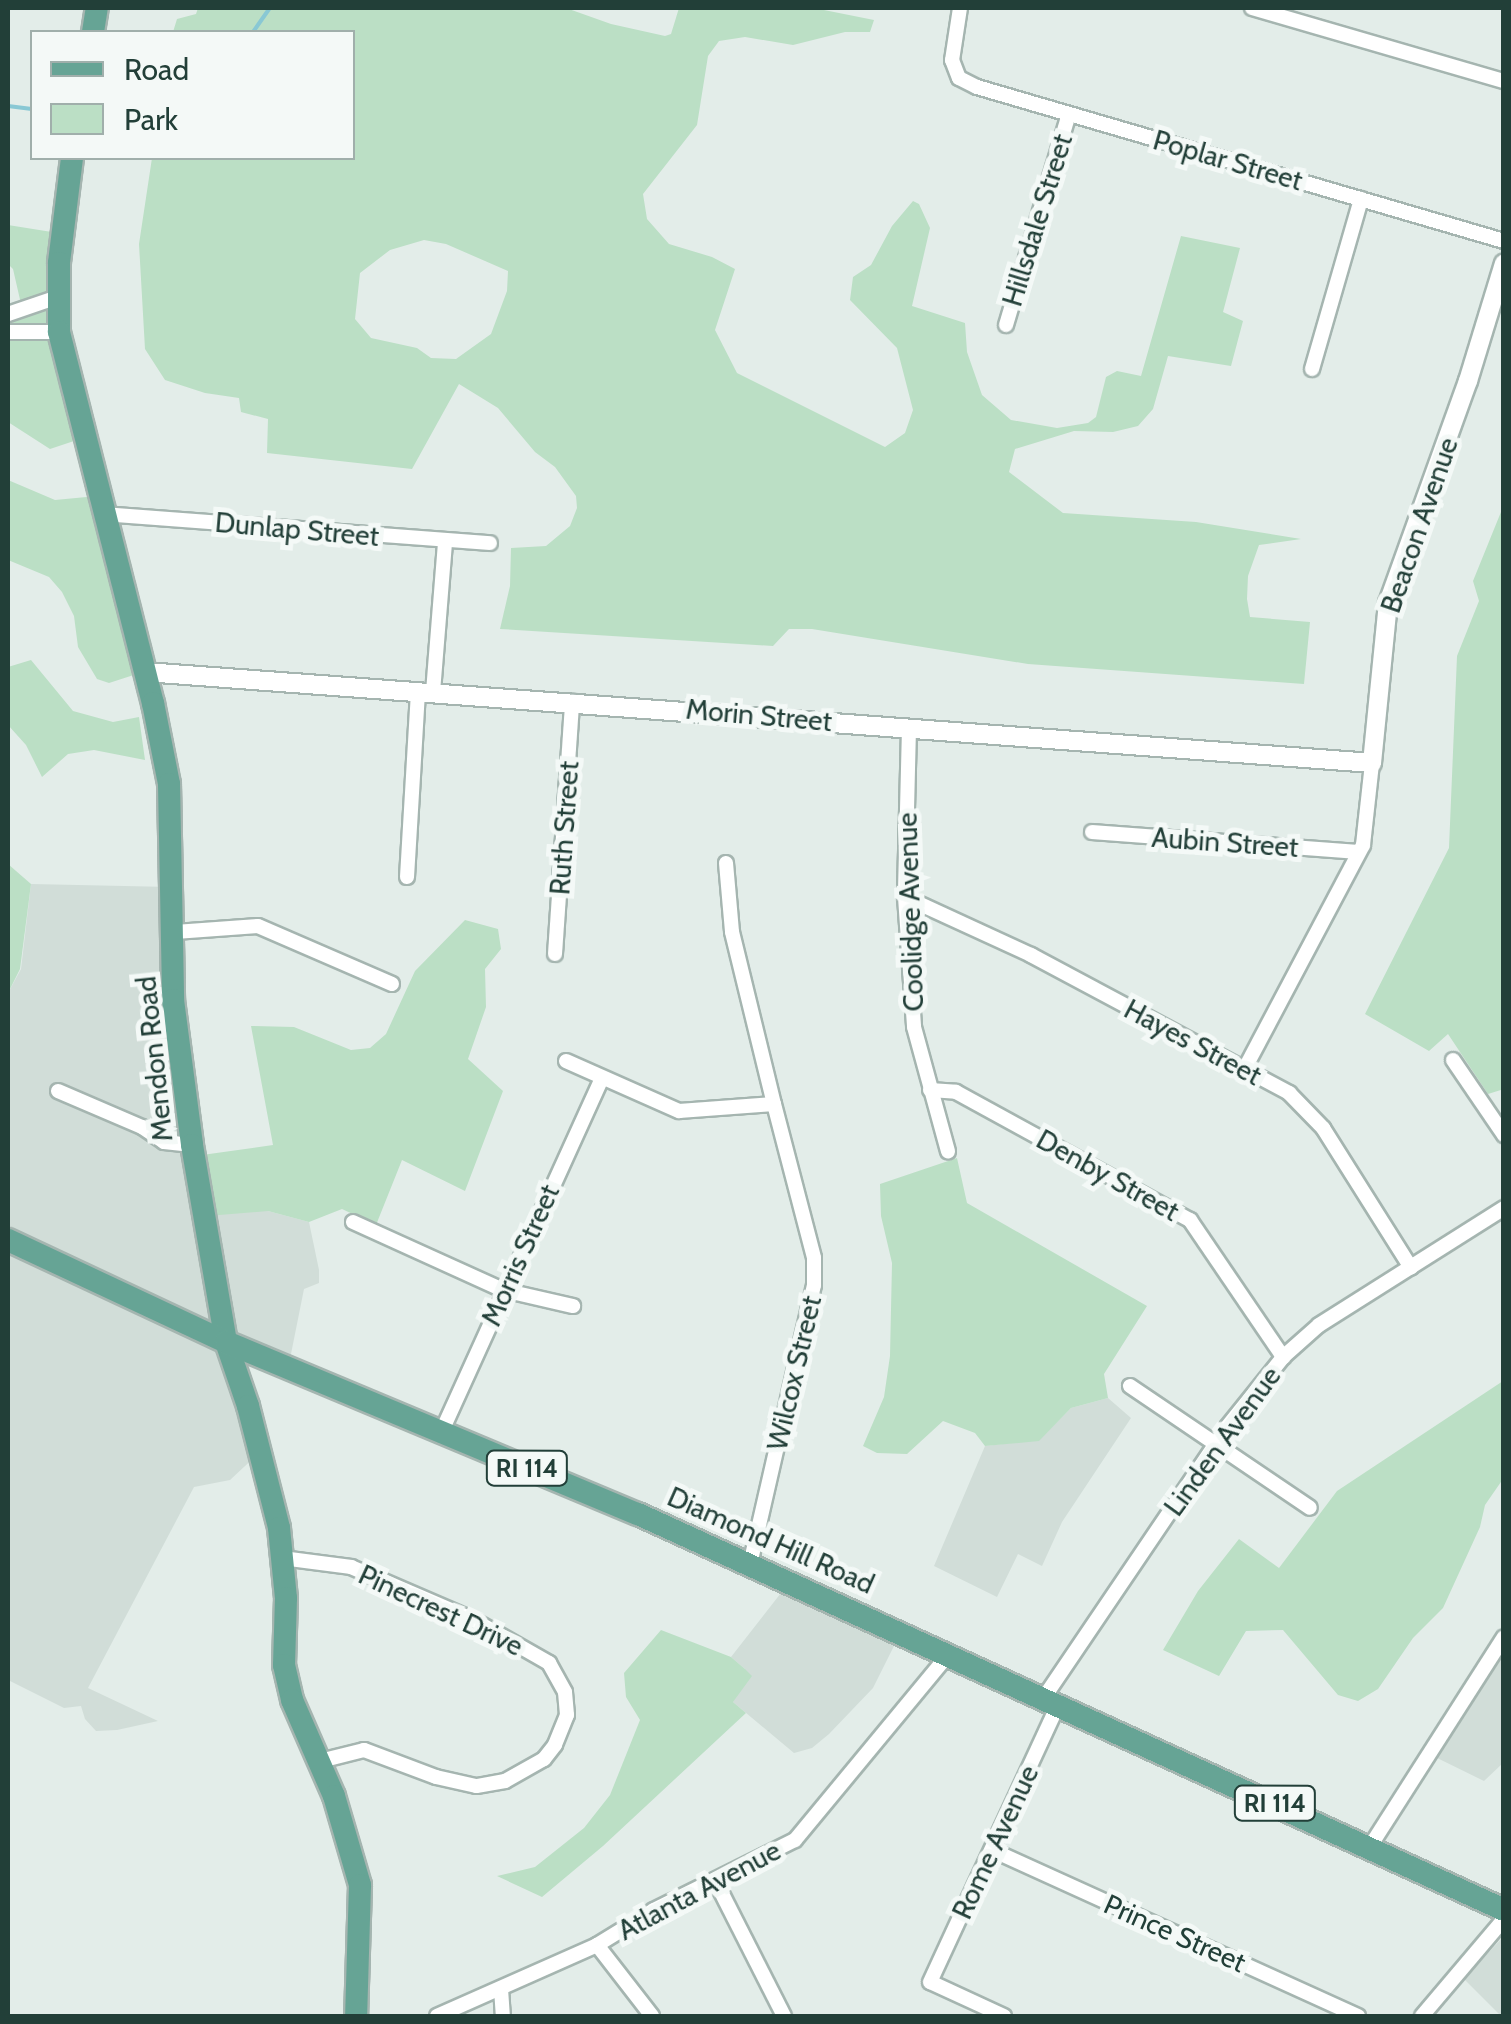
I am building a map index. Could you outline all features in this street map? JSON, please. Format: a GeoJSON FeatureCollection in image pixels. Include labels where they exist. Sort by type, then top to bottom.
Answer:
{"type":"FeatureCollection","features":[{"type":"Feature","properties":{"kind":"main road","name":"Mendon Road"},"geometry":{"type":"LineString","coordinates":[[72,160],[58,296],[59,332],[145,672],[172,810],[173,1000],[192,1145],[226,1342],[262,1460],[282,1558],[284,1665],[297,1717],[334,1796],[360,1885],[356,2016]]}},
{"type":"Feature","properties":{"kind":"main road","name":"Diamond Hill Road"},"geometry":{"type":"LineString","coordinates":[[8,1240],[226,1342],[750,1564],[1504,1910]]}},
{"type":"Feature","properties":{"kind":"street","name":"Poplar Street"},"geometry":{"type":"LineString","coordinates":[[960,8],[951,49],[956,73],[977,87],[1504,241]]}},
{"type":"Feature","properties":{"kind":"street"},"geometry":{"type":"LineString","coordinates":[[1252,8],[1504,82]]}},
{"type":"Feature","properties":{"kind":"street","name":"Hillsdale Street"},"geometry":{"type":"LineString","coordinates":[[1006,325],[1068,114]]}},
{"type":"Feature","properties":{"kind":"street"},"geometry":{"type":"LineString","coordinates":[[1312,369],[1361,198]]}},
{"type":"Feature","properties":{"kind":"street","name":"Beacon Avenue"},"geometry":{"type":"LineString","coordinates":[[1245,1068],[1358,852],[1372,794],[1388,604],[1468,381],[1504,263]]}},
{"type":"Feature","properties":{"kind":"street"},"geometry":{"type":"LineString","coordinates":[[8,314],[58,296]]}},
{"type":"Feature","properties":{"kind":"street"},"geometry":{"type":"LineString","coordinates":[[8,332],[59,332]]}},
{"type":"Feature","properties":{"kind":"street","name":"Dunlap Street"},"geometry":{"type":"LineString","coordinates":[[103,514],[490,543]]}},
{"type":"Feature","properties":{"kind":"street"},"geometry":{"type":"LineString","coordinates":[[407,877],[445,542]]}},
{"type":"Feature","properties":{"kind":"street","name":"Morin Street"},"geometry":{"type":"LineString","coordinates":[[145,672],[1372,763]]}},
{"type":"Feature","properties":{"kind":"street","name":"Ruth Street"},"geometry":{"type":"LineString","coordinates":[[556,954],[572,702]]}},
{"type":"Feature","properties":{"kind":"street","name":"Coolidge Avenue"},"geometry":{"type":"LineString","coordinates":[[909,728],[905,898],[914,1027],[948,1151]]}},
{"type":"Feature","properties":{"kind":"street","name":"Aubin Street"},"geometry":{"type":"LineString","coordinates":[[1092,832],[1358,852]]}},
{"type":"Feature","properties":{"kind":"street","name":"Wilcox Street"},"geometry":{"type":"LineString","coordinates":[[726,863],[732,932],[814,1258],[814,1285],[750,1564]]}},
{"type":"Feature","properties":{"kind":"street","name":"Hayes Street"},"geometry":{"type":"LineString","coordinates":[[905,898],[1030,955],[1300,1101],[1322,1128],[1411,1268]]}},
{"type":"Feature","properties":{"kind":"street"},"geometry":{"type":"LineString","coordinates":[[174,932],[258,926],[392,984]]}},
{"type":"Feature","properties":{"kind":"street"},"geometry":{"type":"LineString","coordinates":[[1453,1060],[1504,1135]]}},
{"type":"Feature","properties":{"kind":"street"},"geometry":{"type":"LineString","coordinates":[[566,1061],[679,1111],[774,1104]]}},
{"type":"Feature","properties":{"kind":"street","name":"Morris Street"},"geometry":{"type":"LineString","coordinates":[[441,1433],[602,1078]]}},
{"type":"Feature","properties":{"kind":"street","name":"Denby Street"},"geometry":{"type":"LineString","coordinates":[[930,1090],[956,1092],[1190,1220],[1283,1357]]}},
{"type":"Feature","properties":{"kind":"street"},"geometry":{"type":"LineString","coordinates":[[58,1091],[142,1126],[164,1142],[192,1145]]}},
{"type":"Feature","properties":{"kind":"street","name":"Linden Avenue"},"geometry":{"type":"LineString","coordinates":[[1052,1700],[1216,1443],[1283,1357],[1319,1325],[1504,1208]]}},
{"type":"Feature","properties":{"kind":"street"},"geometry":{"type":"LineString","coordinates":[[353,1222],[503,1290],[573,1306]]}},
{"type":"Feature","properties":{"kind":"street"},"geometry":{"type":"LineString","coordinates":[[1130,1386],[1310,1508]]}},
{"type":"Feature","properties":{"kind":"street","name":"Pinecrest Drive"},"geometry":{"type":"LineString","coordinates":[[282,1558],[351,1566],[472,1619],[549,1663],[564,1692],[567,1715],[555,1745],[544,1759],[505,1781],[476,1786],[436,1777],[364,1750],[316,1762]]}},
{"type":"Feature","properties":{"kind":"street"},"geometry":{"type":"LineString","coordinates":[[1368,1848],[1504,1637]]}},
{"type":"Feature","properties":{"kind":"street","name":"Atlanta Avenue"},"geometry":{"type":"LineString","coordinates":[[437,2016],[598,1945],[654,1910],[795,1840],[950,1654]]}},
{"type":"Feature","properties":{"kind":"street","name":"Rome Avenue"},"geometry":{"type":"LineString","coordinates":[[1004,2016],[930,1982],[992,1850],[1052,1700]]}},
{"type":"Feature","properties":{"kind":"street","name":"Prince Street"},"geometry":{"type":"LineString","coordinates":[[992,1850],[1358,2016]]}},
{"type":"Feature","properties":{"kind":"street"},"geometry":{"type":"LineString","coordinates":[[716,1882],[784,2016]]}},
{"type":"Feature","properties":{"kind":"street"},"geometry":{"type":"LineString","coordinates":[[1422,2016],[1504,1920]]}},
{"type":"Feature","properties":{"kind":"street"},"geometry":{"type":"LineString","coordinates":[[598,1945],[652,2016]]}},
{"type":"Feature","properties":{"kind":"street"},"geometry":{"type":"LineString","coordinates":[[500,1988],[503,2016]]}},
{"type":"Feature","properties":{"kind":"shaded area"},"geometry":{"type":"Polygon","coordinates":[[[31,884],[171,887],[196,1157],[238,1211],[268,1211],[309,1222],[319,1270],[319,1283],[304,1289],[289,1364],[233,1341],[258,1454],[230,1480],[194,1487],[88,1688],[158,1721],[117,1730],[96,1731],[85,1719],[81,1706],[64,1708],[8,1680],[8,993],[21,969],[31,884]]]}},
{"type":"Feature","properties":{"kind":"shaded area"},"geometry":{"type":"Polygon","coordinates":[[[1108,1398],[1131,1418],[1062,1522],[1042,1566],[1018,1554],[997,1597],[934,1566],[985,1446],[1039,1440],[1071,1408],[1108,1398]]]}},
{"type":"Feature","properties":{"kind":"shaded area"},"geometry":{"type":"Polygon","coordinates":[[[788,1584],[900,1634],[873,1688],[812,1748],[794,1753],[733,1702],[745,1669],[731,1657],[788,1584]]]}},
{"type":"Feature","properties":{"kind":"shaded area"},"geometry":{"type":"Polygon","coordinates":[[[1503,1638],[1503,1763],[1484,1781],[1429,1754],[1503,1638]]]}},
{"type":"Feature","properties":{"kind":"shaded area"},"geometry":{"type":"Polygon","coordinates":[[[1503,1937],[1504,2016],[1501,2016],[1464,1979],[1503,1937]]]}},
{"type":"Feature","properties":{"kind":"green space"},"geometry":{"type":"Polygon","coordinates":[[[198,8],[566,8],[611,24],[665,36],[671,34],[679,8],[814,8],[874,20],[870,32],[845,32],[793,45],[745,37],[719,41],[708,56],[697,125],[643,194],[647,219],[669,244],[712,257],[735,269],[715,330],[737,373],[885,447],[905,433],[913,410],[897,348],[850,300],[853,277],[871,265],[892,226],[913,201],[919,204],[930,228],[912,306],[965,323],[967,352],[982,395],[1011,420],[1057,428],[1088,423],[1096,417],[1106,377],[1117,371],[1141,376],[1181,236],[1240,248],[1223,312],[1243,321],[1231,366],[1168,356],[1153,409],[1138,426],[1113,432],[1074,431],[1015,449],[1009,472],[1063,513],[1196,522],[1301,539],[1259,545],[1248,576],[1247,599],[1250,617],[1310,622],[1304,684],[1028,664],[812,629],[789,629],[773,646],[500,629],[510,586],[511,548],[546,546],[570,526],[577,508],[576,496],[555,467],[535,452],[498,408],[459,384],[412,469],[267,453],[268,419],[241,412],[239,398],[205,393],[165,380],[145,349],[139,244],[152,160],[355,160],[355,30],[174,30],[177,19],[196,14],[198,8]],[[424,240],[390,250],[360,273],[355,319],[371,338],[417,348],[431,358],[456,359],[491,334],[507,291],[508,271],[446,244],[424,240]]]}},
{"type":"Feature","properties":{"kind":"green space"},"geometry":{"type":"Polygon","coordinates":[[[8,225],[58,233],[83,438],[50,449],[8,422],[8,311],[21,304],[13,269],[8,264],[8,225]]]}},
{"type":"Feature","properties":{"kind":"green space"},"geometry":{"type":"Polygon","coordinates":[[[8,480],[55,500],[97,496],[143,672],[109,683],[97,679],[78,647],[74,616],[62,592],[49,577],[8,560],[8,480]]]}},
{"type":"Feature","properties":{"kind":"green space"},"geometry":{"type":"Polygon","coordinates":[[[1503,507],[1504,1089],[1488,1094],[1448,1034],[1429,1051],[1365,1014],[1449,848],[1457,656],[1479,601],[1473,581],[1503,507]]]}},
{"type":"Feature","properties":{"kind":"green space"},"geometry":{"type":"Polygon","coordinates":[[[31,660],[73,711],[113,722],[139,717],[145,760],[94,750],[68,754],[42,777],[26,745],[8,725],[8,667],[31,660]]]}},
{"type":"Feature","properties":{"kind":"green space"},"geometry":{"type":"Polygon","coordinates":[[[8,864],[31,884],[20,969],[8,993],[8,864]]]}},
{"type":"Feature","properties":{"kind":"green space"},"geometry":{"type":"Polygon","coordinates":[[[465,920],[498,929],[501,949],[485,969],[486,1007],[468,1059],[503,1091],[465,1191],[402,1160],[376,1225],[342,1209],[309,1222],[268,1211],[207,1216],[202,1155],[273,1145],[251,1026],[294,1027],[351,1050],[370,1048],[386,1034],[415,971],[465,920]]]}},
{"type":"Feature","properties":{"kind":"green space"},"geometry":{"type":"Polygon","coordinates":[[[957,1158],[967,1203],[1147,1306],[1104,1374],[1108,1398],[1071,1408],[1039,1441],[985,1446],[975,1433],[943,1421],[907,1454],[877,1453],[863,1446],[884,1397],[890,1356],[892,1263],[881,1216],[880,1184],[957,1158]]]}},
{"type":"Feature","properties":{"kind":"green space"},"geometry":{"type":"Polygon","coordinates":[[[1503,1381],[1503,1479],[1485,1505],[1480,1527],[1443,1608],[1413,1638],[1378,1689],[1358,1701],[1338,1695],[1283,1630],[1246,1631],[1219,1676],[1163,1650],[1198,1591],[1239,1539],[1279,1568],[1337,1491],[1503,1381]]]}},
{"type":"Feature","properties":{"kind":"green space"},"geometry":{"type":"Polygon","coordinates":[[[661,1630],[731,1657],[745,1669],[752,1676],[733,1702],[746,1713],[542,1897],[497,1876],[535,1867],[584,1828],[610,1795],[640,1720],[626,1697],[624,1673],[661,1630]]]}},
{"type":"Feature","properties":{"kind":"waterway"},"geometry":{"type":"LineString","coordinates":[[254,30],[270,8]]}},
{"type":"Feature","properties":{"kind":"waterway"},"geometry":{"type":"LineString","coordinates":[[8,106],[30,109]]}}]}
